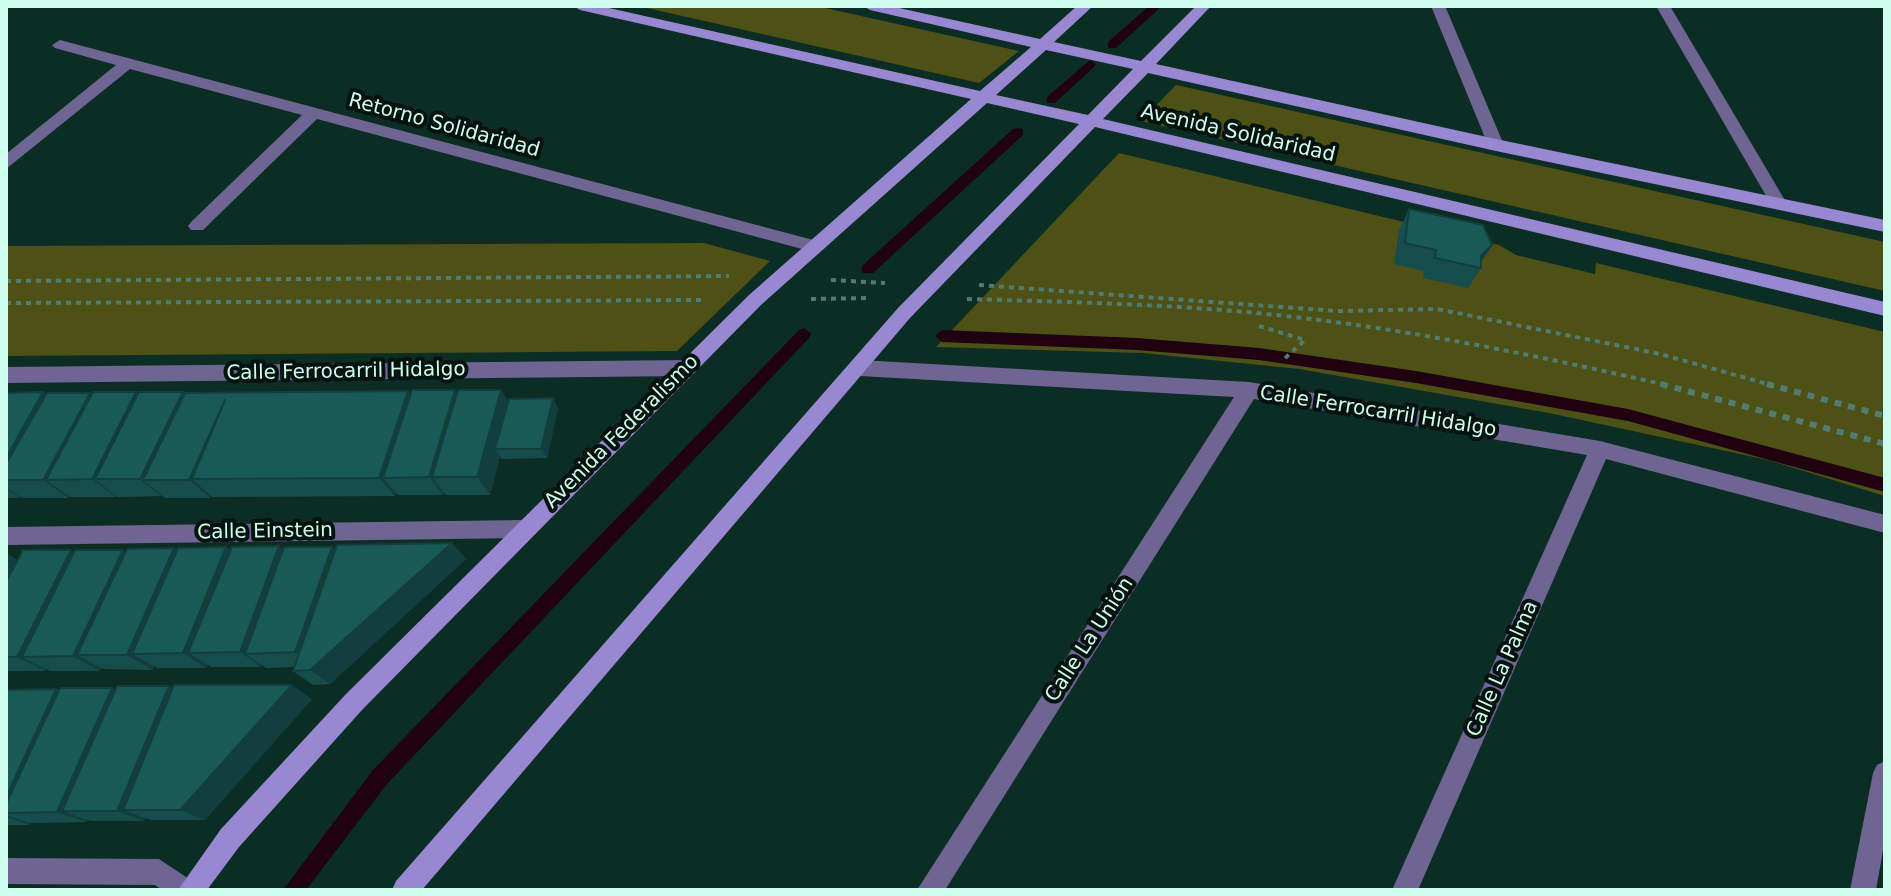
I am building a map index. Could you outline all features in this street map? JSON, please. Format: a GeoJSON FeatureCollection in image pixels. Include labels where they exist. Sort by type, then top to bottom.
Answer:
{"type":"FeatureCollection","features":[{"type":"Feature","properties":{"kind":"street","name":"Avenida Solidaridad"},"geometry":{"type":"LineString","coordinates":[[580,6],[1090,121],[1885,309]]}},
{"type":"Feature","properties":{"kind":"street"},"geometry":{"type":"LineString","coordinates":[[870,6],[1496,145],[1885,226]]}},
{"type":"Feature","properties":{"kind":"street","name":"Avenida Federalismo"},"geometry":{"type":"LineString","coordinates":[[191,890],[230,838],[354,702],[686,368],[755,300],[1086,6]]}},
{"type":"Feature","properties":{"kind":"street"},"geometry":{"type":"LineString","coordinates":[[405,890],[926,291],[1204,6]]}},
{"type":"Feature","properties":{"kind":"street"},"geometry":{"type":"LineString","coordinates":[[1438,6],[1496,145]]}},
{"type":"Feature","properties":{"kind":"street"},"geometry":{"type":"LineString","coordinates":[[1663,6],[1778,202]]}},
{"type":"Feature","properties":{"kind":"street","name":"Retorno Solidaridad"},"geometry":{"type":"LineString","coordinates":[[60,45],[125,65],[817,247]]}},
{"type":"Feature","properties":{"kind":"street"},"geometry":{"type":"LineString","coordinates":[[6,163],[125,65]]}},
{"type":"Feature","properties":{"kind":"street"},"geometry":{"type":"LineString","coordinates":[[197,226],[312,114]]}},
{"type":"Feature","properties":{"kind":"street","name":"Calle Ferrocarril Hidalgo"},"geometry":{"type":"LineString","coordinates":[[6,375],[686,368]]}},
{"type":"Feature","properties":{"kind":"street","name":"Calle Ferrocarril Hidalgo"},"geometry":{"type":"LineString","coordinates":[[860,368],[1249,390],[1600,449],[1885,524]]}},
{"type":"Feature","properties":{"kind":"street","name":"Calle La Unión"},"geometry":{"type":"LineString","coordinates":[[930,890],[1249,390]]}},
{"type":"Feature","properties":{"kind":"street","name":"Calle La Palma"},"geometry":{"type":"LineString","coordinates":[[1405,890],[1600,449]]}},
{"type":"Feature","properties":{"kind":"street","name":"Calle Einstein"},"geometry":{"type":"LineString","coordinates":[[6,536],[524,529]]}},
{"type":"Feature","properties":{"kind":"street"},"geometry":{"type":"LineString","coordinates":[[1863,890],[1885,773]]}},
{"type":"Feature","properties":{"kind":"street"},"geometry":{"type":"LineString","coordinates":[[6,871],[159,872],[183,890]]}},
{"type":"Feature","properties":{"kind":"path"},"geometry":{"type":"LineString","coordinates":[[6,281],[784,275],[818,280],[889,283]]}},
{"type":"Feature","properties":{"kind":"path"},"geometry":{"type":"LineString","coordinates":[[926,291],[1317,320],[1502,351],[1684,389],[1885,444]]}},
{"type":"Feature","properties":{"kind":"path"},"geometry":{"type":"LineString","coordinates":[[6,303],[755,300],[926,291],[1149,295],[1337,311],[1437,309],[1660,354],[1885,416]]}},
{"type":"Feature","properties":{"kind":"path"},"geometry":{"type":"LineString","coordinates":[[1259,326],[1305,340],[1295,349]]}},
{"type":"Feature","properties":{"kind":"green space"},"geometry":{"type":"Polygon","coordinates":[[[638,6],[816,6],[1019,51],[979,83],[638,6]]]}},
{"type":"Feature","properties":{"kind":"green space"},"geometry":{"type":"Polygon","coordinates":[[[1176,85],[1885,242],[1885,291],[1141,121],[1176,85]]]}},
{"type":"Feature","properties":{"kind":"green space"},"geometry":{"type":"Polygon","coordinates":[[[1119,153],[1499,245],[1516,255],[1595,274],[1596,263],[1885,332],[1885,496],[1768,460],[1549,413],[1299,369],[1143,353],[936,347],[1119,153]]]}},
{"type":"Feature","properties":{"kind":"green space"},"geometry":{"type":"Polygon","coordinates":[[[704,243],[770,261],[677,351],[6,356],[6,246],[704,243]]]}},
{"type":"Feature","properties":{"kind":"building"},"geometry":{"type":"Polygon","coordinates":[[[1409,209],[1483,225],[1492,245],[1481,256],[1481,268],[1435,258],[1436,250],[1405,243],[1409,209]]]}},
{"type":"Feature","properties":{"kind":"building"},"geometry":{"type":"Polygon","coordinates":[[[412,390],[455,390],[429,477],[383,478],[412,390]]]}},
{"type":"Feature","properties":{"kind":"building"},"geometry":{"type":"Polygon","coordinates":[[[458,390],[501,390],[477,477],[432,477],[458,390]]]}},
{"type":"Feature","properties":{"kind":"building"},"geometry":{"type":"Polygon","coordinates":[[[408,391],[379,478],[192,479],[225,400],[189,480],[143,480],[185,393],[408,391]]]}},
{"type":"Feature","properties":{"kind":"building"},"geometry":{"type":"Polygon","coordinates":[[[43,392],[6,458],[6,393],[43,392]]]}},
{"type":"Feature","properties":{"kind":"building"},"geometry":{"type":"Polygon","coordinates":[[[93,392],[136,392],[92,479],[46,480],[93,392]]]}},
{"type":"Feature","properties":{"kind":"building"},"geometry":{"type":"Polygon","coordinates":[[[139,392],[183,392],[140,479],[95,479],[139,392]]]}},
{"type":"Feature","properties":{"kind":"building"},"geometry":{"type":"Polygon","coordinates":[[[47,393],[90,393],[43,480],[6,480],[6,464],[47,393]]]}},
{"type":"Feature","properties":{"kind":"building"},"geometry":{"type":"Polygon","coordinates":[[[553,398],[541,449],[495,449],[509,399],[553,398]]]}},
{"type":"Feature","properties":{"kind":"building"},"geometry":{"type":"Polygon","coordinates":[[[452,543],[310,670],[293,671],[337,545],[452,543]]]}},
{"type":"Feature","properties":{"kind":"building"},"geometry":{"type":"Polygon","coordinates":[[[279,546],[240,652],[188,653],[232,547],[279,546]]]}},
{"type":"Feature","properties":{"kind":"building"},"geometry":{"type":"Polygon","coordinates":[[[226,547],[183,653],[132,654],[178,548],[226,547]]]}},
{"type":"Feature","properties":{"kind":"building"},"geometry":{"type":"Polygon","coordinates":[[[284,547],[332,547],[295,652],[245,654],[284,547]]]}},
{"type":"Feature","properties":{"kind":"building"},"geometry":{"type":"Polygon","coordinates":[[[174,548],[127,655],[77,655],[127,549],[174,548]]]}},
{"type":"Feature","properties":{"kind":"building"},"geometry":{"type":"Polygon","coordinates":[[[23,550],[71,550],[17,657],[6,657],[6,582],[23,550]]]}},
{"type":"Feature","properties":{"kind":"building"},"geometry":{"type":"Polygon","coordinates":[[[75,550],[123,550],[73,656],[22,657],[75,550]]]}},
{"type":"Feature","properties":{"kind":"building"},"geometry":{"type":"Polygon","coordinates":[[[174,685],[292,685],[180,810],[123,810],[174,685]]]}},
{"type":"Feature","properties":{"kind":"building"},"geometry":{"type":"Polygon","coordinates":[[[117,686],[169,686],[117,811],[62,811],[117,686]]]}},
{"type":"Feature","properties":{"kind":"building"},"geometry":{"type":"Polygon","coordinates":[[[60,688],[112,688],[57,812],[6,813],[6,804],[60,688]]]}},
{"type":"Feature","properties":{"kind":"building"},"geometry":{"type":"Polygon","coordinates":[[[56,689],[6,797],[6,690],[56,689]]]}},
{"type":"Feature","properties":{"kind":"waterway"},"geometry":{"type":"LineString","coordinates":[[1112,45],[1156,6]]}},
{"type":"Feature","properties":{"kind":"waterway"},"geometry":{"type":"LineString","coordinates":[[1051,100],[1090,64]]}},
{"type":"Feature","properties":{"kind":"waterway"},"geometry":{"type":"LineString","coordinates":[[868,269],[1018,132]]}},
{"type":"Feature","properties":{"kind":"waterway"},"geometry":{"type":"LineString","coordinates":[[293,890],[380,777],[804,334]]}},
{"type":"Feature","properties":{"kind":"waterway"},"geometry":{"type":"LineString","coordinates":[[942,336],[1137,344],[1259,354],[1416,377],[1628,415],[1885,485]]}}]}
